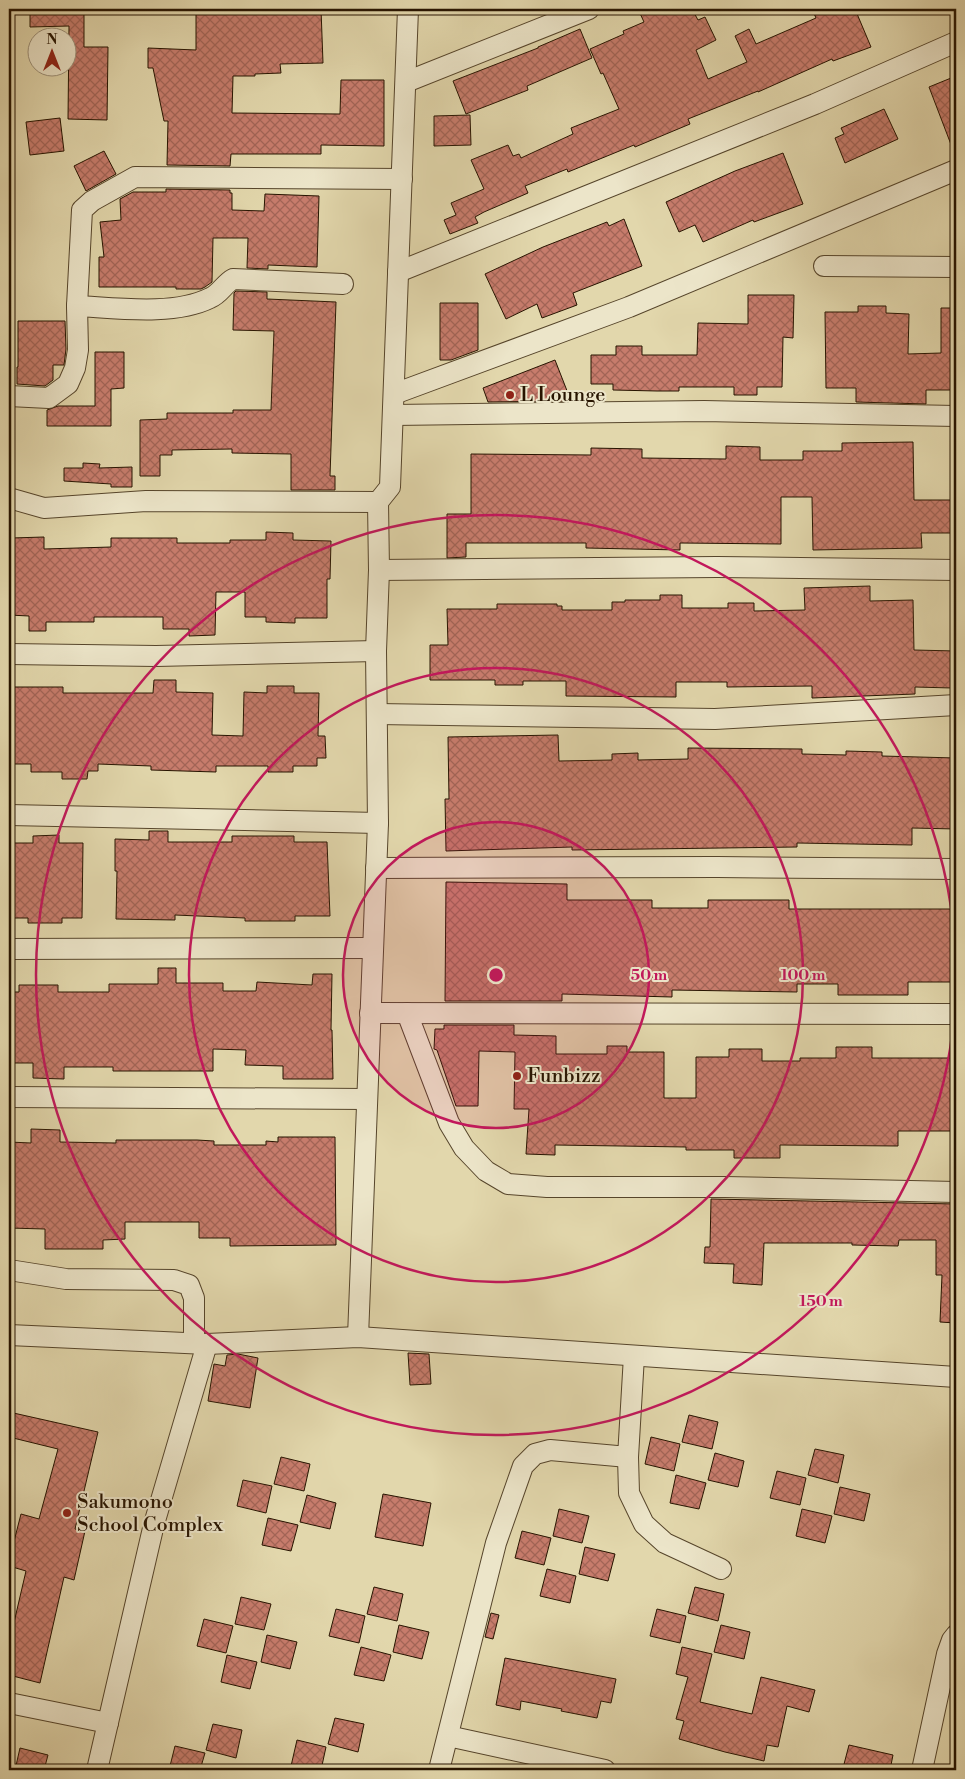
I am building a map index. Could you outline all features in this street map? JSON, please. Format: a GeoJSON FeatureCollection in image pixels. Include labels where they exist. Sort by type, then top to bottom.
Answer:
{"type":"FeatureCollection","features":[{"type":"Feature","properties":{"kind":"street"},"geometry":{"type":"LineString","coordinates":[[358,1337],[378,822],[376,651],[379,570],[378,502],[390,487],[408,9]]}},
{"type":"Feature","properties":{"kind":"street"},"geometry":{"type":"LineString","coordinates":[[406,82],[589,9]]}},
{"type":"Feature","properties":{"kind":"street"},"geometry":{"type":"LineString","coordinates":[[398,272],[815,104],[956,42]]}},
{"type":"Feature","properties":{"kind":"street"},"geometry":{"type":"LineString","coordinates":[[394,394],[629,307],[956,170]]}},
{"type":"Feature","properties":{"kind":"street"},"geometry":{"type":"LineString","coordinates":[[9,396],[49,398],[68,384],[75,368],[78,350],[76,306],[82,210],[92,201],[135,177],[402,180]]}},
{"type":"Feature","properties":{"kind":"street"},"geometry":{"type":"LineString","coordinates":[[824,266],[956,267]]}},
{"type":"Feature","properties":{"kind":"street"},"geometry":{"type":"LineString","coordinates":[[76,306],[149,310],[187,305],[209,299],[220,293],[225,284],[233,279],[343,284]]}},
{"type":"Feature","properties":{"kind":"street"},"geometry":{"type":"LineString","coordinates":[[393,415],[704,411],[956,416]]}},
{"type":"Feature","properties":{"kind":"street"},"geometry":{"type":"LineString","coordinates":[[9,498],[44,508],[146,501],[378,502]]}},
{"type":"Feature","properties":{"kind":"street"},"geometry":{"type":"LineString","coordinates":[[379,570],[707,568],[956,570]]}},
{"type":"Feature","properties":{"kind":"street"},"geometry":{"type":"LineString","coordinates":[[9,654],[156,656],[376,651]]}},
{"type":"Feature","properties":{"kind":"street"},"geometry":{"type":"LineString","coordinates":[[377,714],[715,719],[956,705]]}},
{"type":"Feature","properties":{"kind":"street"},"geometry":{"type":"LineString","coordinates":[[9,815],[378,822]]}},
{"type":"Feature","properties":{"kind":"street"},"geometry":{"type":"LineString","coordinates":[[376,868],[717,867],[956,869]]}},
{"type":"Feature","properties":{"kind":"street"},"geometry":{"type":"LineString","coordinates":[[9,949],[373,948]]}},
{"type":"Feature","properties":{"kind":"street"},"geometry":{"type":"LineString","coordinates":[[370,1013],[956,1014]]}},
{"type":"Feature","properties":{"kind":"street"},"geometry":{"type":"LineString","coordinates":[[407,1013],[449,1123],[464,1148],[486,1171],[508,1184],[548,1187],[725,1187],[956,1192]]}},
{"type":"Feature","properties":{"kind":"street"},"geometry":{"type":"LineString","coordinates":[[9,1098],[366,1099]]}},
{"type":"Feature","properties":{"kind":"street"},"geometry":{"type":"LineString","coordinates":[[9,1270],[66,1279],[174,1280],[189,1285],[194,1298],[201,1344],[154,1524],[97,1770]]}},
{"type":"Feature","properties":{"kind":"street"},"geometry":{"type":"LineString","coordinates":[[9,1335],[201,1344],[358,1337],[956,1377]]}},
{"type":"Feature","properties":{"kind":"street"},"geometry":{"type":"LineString","coordinates":[[634,1356],[628,1458],[629,1493],[644,1524],[665,1543],[722,1569]]}},
{"type":"Feature","properties":{"kind":"street"},"geometry":{"type":"LineString","coordinates":[[440,1770],[496,1543],[523,1466],[535,1454],[550,1450],[628,1458]]}},
{"type":"Feature","properties":{"kind":"street"},"geometry":{"type":"LineString","coordinates":[[922,1770],[947,1654],[956,1635]]}},
{"type":"Feature","properties":{"kind":"street"},"geometry":{"type":"LineString","coordinates":[[9,1703],[108,1723]]}},
{"type":"Feature","properties":{"kind":"street"},"geometry":{"type":"LineString","coordinates":[[448,1736],[605,1770]]}},
{"type":"Feature","properties":{"kind":"building"},"geometry":{"type":"Polygon","coordinates":[[[30,9],[84,9],[84,47],[108,47],[107,120],[68,119],[68,78],[78,78],[78,28],[69,28],[69,26],[30,27],[30,9]]]}},
{"type":"Feature","properties":{"kind":"building"},"geometry":{"type":"Polygon","coordinates":[[[196,9],[321,9],[323,63],[280,64],[281,73],[233,76],[232,113],[340,114],[341,80],[384,80],[384,146],[321,145],[321,154],[231,154],[230,166],[167,165],[168,121],[164,121],[153,68],[148,68],[148,48],[196,50],[196,9]]]}},
{"type":"Feature","properties":{"kind":"building"},"geometry":{"type":"Polygon","coordinates":[[[638,9],[692,9],[698,20],[705,17],[716,40],[696,50],[708,79],[747,62],[735,36],[749,29],[756,44],[816,18],[812,9],[855,9],[871,47],[833,61],[832,59],[758,92],[688,119],[690,124],[635,147],[634,145],[568,172],[567,169],[525,186],[528,193],[484,212],[475,217],[478,223],[450,234],[444,220],[456,215],[451,203],[484,189],[471,160],[508,145],[513,156],[519,154],[521,158],[573,134],[571,128],[619,109],[590,49],[624,34],[623,31],[644,22],[638,9]]]}},
{"type":"Feature","properties":{"kind":"building"},"geometry":{"type":"Polygon","coordinates":[[[580,29],[592,58],[527,86],[528,90],[466,114],[453,81],[538,48],[580,29]]]}},
{"type":"Feature","properties":{"kind":"building"},"geometry":{"type":"Polygon","coordinates":[[[956,76],[956,154],[955,155],[929,87],[956,76]]]}},
{"type":"Feature","properties":{"kind":"building"},"geometry":{"type":"Polygon","coordinates":[[[884,109],[898,139],[845,163],[835,138],[844,134],[841,128],[884,109]]]}},
{"type":"Feature","properties":{"kind":"building"},"geometry":{"type":"Polygon","coordinates":[[[470,115],[471,145],[434,146],[434,116],[470,115]]]}},
{"type":"Feature","properties":{"kind":"building"},"geometry":{"type":"Polygon","coordinates":[[[60,118],[64,151],[30,155],[26,122],[60,118]]]}},
{"type":"Feature","properties":{"kind":"building"},"geometry":{"type":"Polygon","coordinates":[[[104,151],[116,174],[86,191],[74,166],[104,151]]]}},
{"type":"Feature","properties":{"kind":"building"},"geometry":{"type":"Polygon","coordinates":[[[783,153],[803,204],[754,222],[753,220],[703,242],[695,225],[679,232],[666,202],[735,171],[783,153]]]}},
{"type":"Feature","properties":{"kind":"building"},"geometry":{"type":"Polygon","coordinates":[[[166,189],[230,190],[230,193],[232,193],[232,210],[264,211],[265,194],[319,196],[317,267],[268,265],[268,269],[247,268],[248,238],[213,238],[212,282],[201,289],[176,289],[176,287],[99,287],[99,257],[104,257],[100,222],[121,220],[120,199],[133,192],[166,192],[166,189]]]}},
{"type":"Feature","properties":{"kind":"building"},"geometry":{"type":"Polygon","coordinates":[[[624,219],[642,266],[573,293],[577,305],[542,318],[537,304],[506,319],[485,274],[543,247],[607,222],[609,226],[624,219]]]}},
{"type":"Feature","properties":{"kind":"building"},"geometry":{"type":"Polygon","coordinates":[[[236,291],[267,292],[267,299],[336,302],[330,476],[335,476],[335,490],[291,490],[291,454],[232,453],[232,449],[172,450],[172,455],[160,455],[160,476],[140,476],[140,420],[167,419],[167,413],[233,413],[233,410],[271,410],[274,331],[233,330],[234,293],[236,291]]]}},
{"type":"Feature","properties":{"kind":"building"},"geometry":{"type":"Polygon","coordinates":[[[748,295],[794,295],[793,338],[783,337],[782,387],[757,387],[757,395],[734,395],[734,387],[679,387],[679,391],[657,391],[613,390],[613,384],[591,384],[591,355],[616,355],[616,346],[642,346],[642,355],[697,355],[698,323],[748,324],[748,295]]]}},
{"type":"Feature","properties":{"kind":"building"},"geometry":{"type":"Polygon","coordinates":[[[440,303],[478,303],[478,350],[451,360],[440,360],[440,303]]]}},
{"type":"Feature","properties":{"kind":"building"},"geometry":{"type":"Polygon","coordinates":[[[858,306],[886,306],[886,313],[909,314],[908,354],[941,353],[941,308],[956,308],[956,390],[926,390],[926,404],[856,402],[856,388],[826,388],[825,312],[858,312],[858,306]]]}},
{"type":"Feature","properties":{"kind":"building"},"geometry":{"type":"Polygon","coordinates":[[[18,321],[65,321],[66,349],[64,365],[53,365],[53,380],[45,386],[17,384],[18,321]]]}},
{"type":"Feature","properties":{"kind":"building"},"geometry":{"type":"Polygon","coordinates":[[[95,352],[124,352],[124,388],[111,389],[111,426],[47,426],[47,410],[58,406],[95,406],[95,352]]]}},
{"type":"Feature","properties":{"kind":"building"},"geometry":{"type":"Polygon","coordinates":[[[555,360],[571,401],[488,402],[483,388],[555,360]]]}},
{"type":"Feature","properties":{"kind":"building"},"geometry":{"type":"Polygon","coordinates":[[[913,442],[914,500],[956,500],[956,533],[921,533],[922,548],[813,550],[812,497],[781,497],[781,544],[680,543],[680,550],[586,548],[586,543],[466,543],[466,557],[447,558],[447,514],[471,514],[471,454],[591,455],[591,448],[642,449],[642,458],[726,459],[726,446],[760,447],[760,460],[803,460],[803,451],[842,451],[842,443],[913,442]]]}},
{"type":"Feature","properties":{"kind":"building"},"geometry":{"type":"Polygon","coordinates":[[[83,463],[100,464],[99,468],[132,467],[132,487],[111,487],[111,484],[64,481],[64,468],[83,468],[83,463]]]}},
{"type":"Feature","properties":{"kind":"building"},"geometry":{"type":"Polygon","coordinates":[[[266,532],[293,533],[293,540],[331,541],[330,579],[327,579],[327,618],[295,618],[295,623],[266,622],[266,617],[245,617],[245,592],[216,592],[215,635],[189,636],[189,629],[163,629],[163,617],[94,617],[94,622],[46,622],[46,631],[29,631],[29,616],[9,615],[9,543],[11,543],[11,538],[44,537],[44,549],[111,547],[111,538],[177,538],[177,543],[230,543],[230,540],[266,540],[266,532]]]}},
{"type":"Feature","properties":{"kind":"building"},"geometry":{"type":"Polygon","coordinates":[[[870,586],[870,601],[913,600],[914,650],[956,651],[956,679],[952,679],[952,688],[915,687],[915,694],[812,698],[812,686],[727,687],[727,682],[676,682],[676,697],[566,696],[566,681],[523,681],[523,685],[495,685],[495,680],[430,680],[430,645],[448,645],[447,609],[497,609],[497,604],[557,604],[557,606],[562,606],[562,610],[612,610],[612,602],[660,600],[660,595],[682,595],[682,608],[728,608],[728,603],[754,603],[754,611],[805,610],[804,588],[870,586]]]}},
{"type":"Feature","properties":{"kind":"building"},"geometry":{"type":"Polygon","coordinates":[[[154,680],[176,680],[176,692],[213,693],[212,735],[243,736],[244,692],[267,693],[267,686],[294,686],[294,693],[319,693],[318,736],[325,736],[326,758],[317,758],[317,766],[293,766],[293,772],[268,772],[268,766],[216,766],[216,772],[151,770],[151,766],[98,764],[98,771],[88,771],[87,779],[62,779],[62,772],[31,772],[31,764],[9,764],[9,687],[63,687],[63,693],[153,693],[154,680]]]}},
{"type":"Feature","properties":{"kind":"building"},"geometry":{"type":"Polygon","coordinates":[[[558,735],[559,761],[612,760],[612,754],[638,753],[638,760],[688,759],[688,748],[802,749],[802,754],[846,755],[846,751],[882,752],[882,756],[956,758],[956,829],[912,828],[912,845],[797,843],[797,847],[572,850],[572,847],[446,851],[445,799],[449,799],[448,737],[558,735]]]}},
{"type":"Feature","properties":{"kind":"building"},"geometry":{"type":"Polygon","coordinates":[[[149,831],[168,831],[168,842],[232,842],[232,836],[294,836],[294,842],[327,842],[330,916],[295,916],[295,921],[245,921],[245,918],[175,915],[175,920],[116,919],[117,871],[115,871],[115,839],[149,840],[149,831]]]}},
{"type":"Feature","properties":{"kind":"building"},"geometry":{"type":"Polygon","coordinates":[[[59,835],[59,843],[83,843],[82,918],[62,918],[62,923],[28,923],[28,918],[10,918],[9,843],[33,843],[33,836],[59,835]]]}},
{"type":"Feature","properties":{"kind":"building"},"geometry":{"type":"Polygon","coordinates":[[[446,882],[567,884],[567,900],[652,900],[652,908],[708,908],[708,900],[789,900],[789,909],[956,909],[956,982],[908,982],[908,995],[838,995],[838,984],[797,984],[797,992],[672,990],[672,997],[562,994],[562,1001],[445,1001],[446,882]]]}},
{"type":"Feature","properties":{"kind":"building"},"geometry":{"type":"Polygon","coordinates":[[[158,968],[176,968],[176,983],[223,983],[223,991],[256,991],[257,982],[312,985],[313,974],[332,974],[331,1030],[333,1079],[283,1079],[283,1066],[245,1065],[246,1050],[213,1049],[213,1071],[113,1071],[113,1067],[64,1067],[64,1079],[33,1078],[33,1063],[9,1063],[9,992],[19,992],[19,985],[58,985],[58,992],[109,992],[109,984],[158,984],[158,968]]]}},
{"type":"Feature","properties":{"kind":"building"},"geometry":{"type":"Polygon","coordinates":[[[444,1025],[514,1025],[514,1035],[556,1036],[556,1054],[607,1054],[607,1046],[627,1046],[627,1052],[664,1052],[664,1098],[696,1098],[696,1057],[729,1057],[729,1049],[762,1049],[762,1061],[800,1061],[800,1058],[836,1058],[836,1047],[872,1047],[872,1058],[956,1058],[956,1131],[898,1131],[898,1146],[780,1145],[780,1158],[734,1158],[734,1150],[686,1150],[686,1147],[555,1145],[555,1155],[526,1154],[529,1109],[514,1109],[515,1052],[479,1051],[478,1106],[456,1106],[437,1050],[434,1049],[435,1029],[444,1029],[444,1025]]]}},
{"type":"Feature","properties":{"kind":"building"},"geometry":{"type":"Polygon","coordinates":[[[31,1129],[60,1130],[60,1142],[116,1143],[116,1140],[197,1140],[214,1141],[214,1145],[266,1145],[266,1141],[278,1142],[278,1137],[335,1137],[336,1245],[230,1246],[230,1238],[199,1238],[199,1222],[125,1222],[125,1239],[103,1240],[103,1249],[45,1249],[45,1229],[9,1228],[9,1142],[31,1143],[31,1129]]]}},
{"type":"Feature","properties":{"kind":"building"},"geometry":{"type":"Polygon","coordinates":[[[711,1199],[956,1204],[956,1323],[940,1322],[942,1275],[936,1275],[936,1240],[899,1240],[898,1246],[852,1245],[852,1243],[764,1243],[762,1285],[733,1283],[734,1264],[704,1263],[705,1247],[710,1247],[711,1199]]]}},
{"type":"Feature","properties":{"kind":"building"},"geometry":{"type":"Polygon","coordinates":[[[408,1353],[429,1354],[431,1384],[410,1385],[408,1353]]]}},
{"type":"Feature","properties":{"kind":"building"},"geometry":{"type":"Polygon","coordinates":[[[238,1354],[258,1358],[250,1408],[208,1401],[214,1364],[225,1366],[227,1355],[238,1354]]]}},
{"type":"Feature","properties":{"kind":"building"},"geometry":{"type":"Polygon","coordinates":[[[9,1412],[98,1432],[75,1529],[85,1531],[74,1580],[64,1577],[40,1683],[9,1675],[9,1644],[26,1571],[9,1566],[9,1561],[21,1514],[39,1519],[58,1449],[9,1437],[9,1412]]]}},
{"type":"Feature","properties":{"kind":"building"},"geometry":{"type":"Polygon","coordinates":[[[689,1415],[718,1422],[712,1449],[682,1442],[689,1415]]]}},
{"type":"Feature","properties":{"kind":"building"},"geometry":{"type":"Polygon","coordinates":[[[651,1437],[680,1444],[674,1471],[645,1464],[651,1437]]]}},
{"type":"Feature","properties":{"kind":"building"},"geometry":{"type":"Polygon","coordinates":[[[815,1449],[844,1455],[838,1483],[808,1475],[815,1449]]]}},
{"type":"Feature","properties":{"kind":"building"},"geometry":{"type":"Polygon","coordinates":[[[715,1453],[744,1461],[738,1487],[708,1480],[715,1453]]]}},
{"type":"Feature","properties":{"kind":"building"},"geometry":{"type":"Polygon","coordinates":[[[281,1457],[310,1464],[304,1491],[274,1484],[281,1457]]]}},
{"type":"Feature","properties":{"kind":"building"},"geometry":{"type":"Polygon","coordinates":[[[777,1471],[806,1478],[800,1505],[770,1498],[777,1471]]]}},
{"type":"Feature","properties":{"kind":"building"},"geometry":{"type":"Polygon","coordinates":[[[676,1475],[706,1483],[699,1509],[670,1503],[676,1475]]]}},
{"type":"Feature","properties":{"kind":"building"},"geometry":{"type":"Polygon","coordinates":[[[243,1480],[272,1486],[266,1513],[237,1506],[243,1480]]]}},
{"type":"Feature","properties":{"kind":"building"},"geometry":{"type":"Polygon","coordinates":[[[840,1487],[870,1494],[864,1521],[834,1514],[840,1487]]]}},
{"type":"Feature","properties":{"kind":"building"},"geometry":{"type":"Polygon","coordinates":[[[383,1494],[431,1503],[423,1546],[375,1537],[383,1494]]]}},
{"type":"Feature","properties":{"kind":"building"},"geometry":{"type":"Polygon","coordinates":[[[307,1495],[336,1503],[330,1529],[300,1522],[307,1495]]]}},
{"type":"Feature","properties":{"kind":"building"},"geometry":{"type":"Polygon","coordinates":[[[559,1509],[589,1516],[582,1543],[553,1536],[559,1509]]]}},
{"type":"Feature","properties":{"kind":"building"},"geometry":{"type":"Polygon","coordinates":[[[802,1509],[832,1516],[825,1543],[796,1536],[802,1509]]]}},
{"type":"Feature","properties":{"kind":"building"},"geometry":{"type":"Polygon","coordinates":[[[268,1518],[298,1525],[291,1551],[262,1545],[268,1518]]]}},
{"type":"Feature","properties":{"kind":"building"},"geometry":{"type":"Polygon","coordinates":[[[522,1531],[551,1538],[544,1565],[515,1558],[522,1531]]]}},
{"type":"Feature","properties":{"kind":"building"},"geometry":{"type":"Polygon","coordinates":[[[585,1547],[615,1554],[608,1581],[579,1574],[585,1547]]]}},
{"type":"Feature","properties":{"kind":"building"},"geometry":{"type":"Polygon","coordinates":[[[547,1569],[576,1576],[570,1603],[540,1596],[547,1569]]]}},
{"type":"Feature","properties":{"kind":"building"},"geometry":{"type":"Polygon","coordinates":[[[374,1587],[403,1594],[397,1621],[367,1614],[374,1587]]]}},
{"type":"Feature","properties":{"kind":"building"},"geometry":{"type":"Polygon","coordinates":[[[695,1587],[724,1594],[718,1621],[688,1613],[695,1587]]]}},
{"type":"Feature","properties":{"kind":"building"},"geometry":{"type":"Polygon","coordinates":[[[241,1597],[271,1604],[264,1630],[235,1624],[241,1597]]]}},
{"type":"Feature","properties":{"kind":"building"},"geometry":{"type":"Polygon","coordinates":[[[336,1609],[365,1616],[359,1643],[329,1636],[336,1609]]]}},
{"type":"Feature","properties":{"kind":"building"},"geometry":{"type":"Polygon","coordinates":[[[657,1609],[686,1616],[680,1643],[650,1636],[657,1609]]]}},
{"type":"Feature","properties":{"kind":"building"},"geometry":{"type":"Polygon","coordinates":[[[491,1613],[499,1615],[493,1639],[485,1637],[491,1613]]]}},
{"type":"Feature","properties":{"kind":"building"},"geometry":{"type":"Polygon","coordinates":[[[204,1619],[233,1626],[226,1653],[197,1646],[204,1619]]]}},
{"type":"Feature","properties":{"kind":"building"},"geometry":{"type":"Polygon","coordinates":[[[399,1625],[429,1632],[422,1659],[393,1652],[399,1625]]]}},
{"type":"Feature","properties":{"kind":"building"},"geometry":{"type":"Polygon","coordinates":[[[721,1625],[750,1632],[744,1659],[714,1652],[721,1625]]]}},
{"type":"Feature","properties":{"kind":"building"},"geometry":{"type":"Polygon","coordinates":[[[267,1635],[297,1642],[290,1669],[261,1662],[267,1635]]]}},
{"type":"Feature","properties":{"kind":"building"},"geometry":{"type":"Polygon","coordinates":[[[361,1647],[391,1655],[384,1681],[354,1675],[361,1647]]]}},
{"type":"Feature","properties":{"kind":"building"},"geometry":{"type":"Polygon","coordinates":[[[682,1647],[712,1654],[700,1702],[752,1714],[761,1677],[815,1690],[809,1712],[787,1706],[778,1747],[767,1745],[764,1761],[679,1739],[684,1721],[676,1719],[688,1677],[676,1674],[682,1647]]]}},
{"type":"Feature","properties":{"kind":"building"},"geometry":{"type":"Polygon","coordinates":[[[227,1655],[257,1662],[250,1689],[221,1682],[227,1655]]]}},
{"type":"Feature","properties":{"kind":"building"},"geometry":{"type":"Polygon","coordinates":[[[505,1658],[616,1679],[611,1703],[601,1701],[597,1718],[521,1701],[520,1710],[496,1705],[505,1658]]]}},
{"type":"Feature","properties":{"kind":"building"},"geometry":{"type":"Polygon","coordinates":[[[335,1718],[364,1724],[358,1752],[328,1744],[335,1718]]]}},
{"type":"Feature","properties":{"kind":"building"},"geometry":{"type":"Polygon","coordinates":[[[213,1724],[242,1730],[236,1758],[206,1750],[213,1724]]]}},
{"type":"Feature","properties":{"kind":"building"},"geometry":{"type":"Polygon","coordinates":[[[297,1740],[326,1747],[321,1770],[306,1770],[291,1766],[297,1740]]]}},
{"type":"Feature","properties":{"kind":"building"},"geometry":{"type":"Polygon","coordinates":[[[849,1745],[893,1755],[890,1770],[843,1768],[849,1745]]]}},
{"type":"Feature","properties":{"kind":"building"},"geometry":{"type":"Polygon","coordinates":[[[175,1746],[205,1753],[200,1770],[169,1770],[175,1746]]]}},
{"type":"Feature","properties":{"kind":"building"},"geometry":{"type":"Polygon","coordinates":[[[20,1748],[48,1755],[44,1770],[15,1770],[20,1748]]]}},
{"type":"Feature","properties":{"kind":"place","name":"L Lounge"},"geometry":{"type":"Point","coordinates":[510,395]}},
{"type":"Feature","properties":{"kind":"place","name":"Funbizz"},"geometry":{"type":"Point","coordinates":[517,1076]}},
{"type":"Feature","properties":{"kind":"place","name":"Sakumono School Complex"},"geometry":{"type":"Point","coordinates":[67,1513]}}]}
